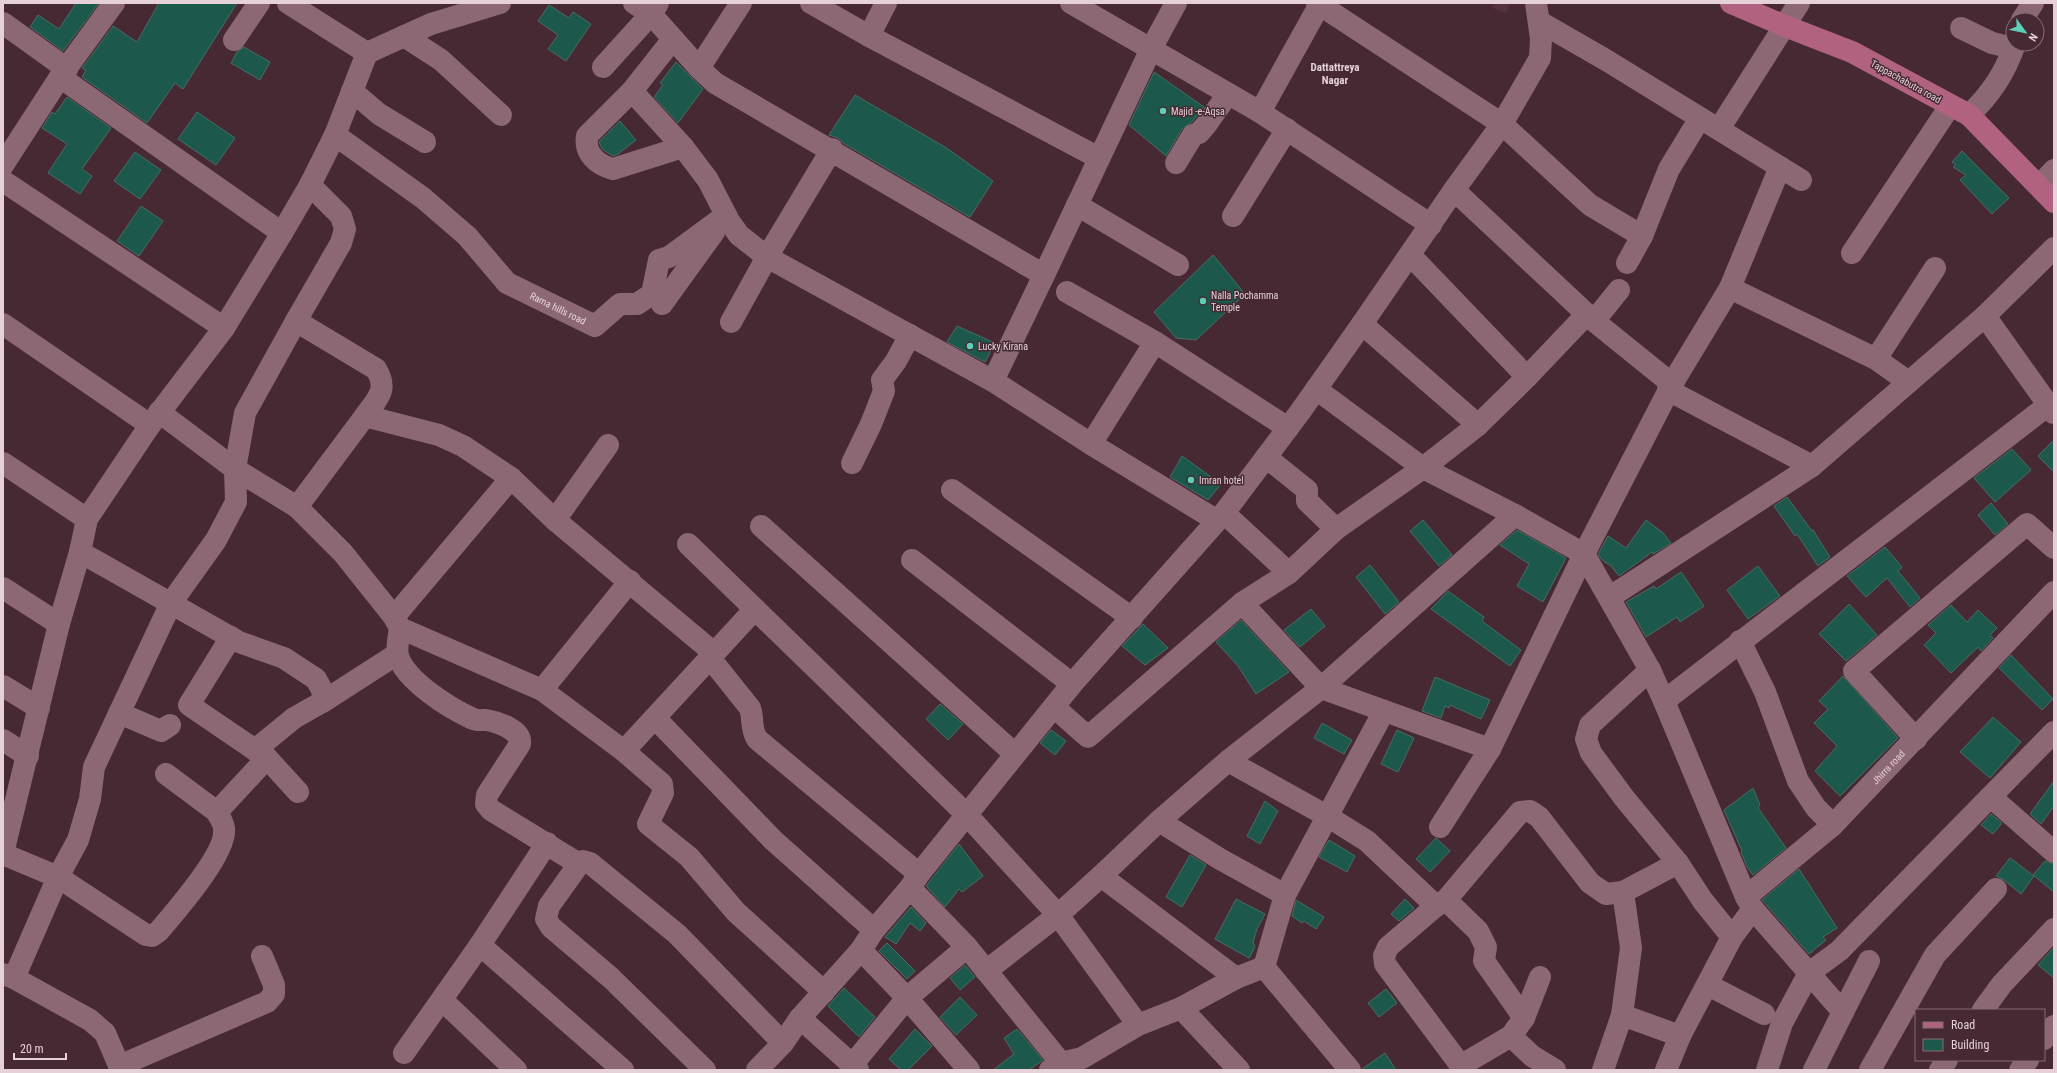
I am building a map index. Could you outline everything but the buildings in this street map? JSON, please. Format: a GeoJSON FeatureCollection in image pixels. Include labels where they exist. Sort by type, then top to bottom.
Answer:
{"type":"FeatureCollection","features":[{"type":"Feature","properties":{"kind":"main road","name":"Tappachabutra road"},"geometry":{"type":"LineString","coordinates":[[1731,3],[1852,52],[1960,110],[2054,202]]}},
{"type":"Feature","properties":{"kind":"street"},"geometry":{"type":"LineString","coordinates":[[3,165],[63,73],[114,3]]}},
{"type":"Feature","properties":{"kind":"street"},"geometry":{"type":"LineString","coordinates":[[234,40],[259,3]]}},
{"type":"Feature","properties":{"kind":"street"},"geometry":{"type":"LineString","coordinates":[[288,3],[367,53]]}},
{"type":"Feature","properties":{"kind":"street"},"geometry":{"type":"LineString","coordinates":[[166,774],[217,812],[224,829],[221,845],[196,885],[159,931],[152,936],[146,935],[58,877],[3,854],[9,807],[28,756],[59,624],[80,552],[87,519],[154,418],[224,328],[282,233],[310,185],[335,135],[367,53],[431,24],[500,3]]}},
{"type":"Feature","properties":{"kind":"street"},"geometry":{"type":"LineString","coordinates":[[699,68],[741,3]]}},
{"type":"Feature","properties":{"kind":"street"},"geometry":{"type":"LineString","coordinates":[[811,3],[869,36],[1099,158]]}},
{"type":"Feature","properties":{"kind":"street"},"geometry":{"type":"LineString","coordinates":[[869,36],[886,3]]}},
{"type":"Feature","properties":{"kind":"street"},"geometry":{"type":"LineString","coordinates":[[1071,3],[1260,112],[1430,225]]}},
{"type":"Feature","properties":{"kind":"street"},"geometry":{"type":"LineString","coordinates":[[993,381],[1099,158],[1176,3]]}},
{"type":"Feature","properties":{"kind":"street"},"geometry":{"type":"LineString","coordinates":[[1719,130],[1799,3]]}},
{"type":"Feature","properties":{"kind":"street"},"geometry":{"type":"LineString","coordinates":[[2028,12],[2034,3]]}},
{"type":"Feature","properties":{"kind":"street"},"geometry":{"type":"LineString","coordinates":[[1260,112],[1318,4],[1502,124],[1590,204],[1642,236]]}},
{"type":"Feature","properties":{"kind":"street"},"geometry":{"type":"LineString","coordinates":[[603,68],[648,7],[673,39],[699,68],[715,83],[832,149],[1044,275]]}},
{"type":"Feature","properties":{"kind":"street"},"geometry":{"type":"LineString","coordinates":[[757,1070],[783,1043],[800,1018],[861,950],[874,930],[966,814],[1072,684],[1132,618],[1220,516],[1288,428],[1410,256],[1454,190],[1502,124],[1540,58],[1541,38],[1538,12]]}},
{"type":"Feature","properties":{"kind":"street"},"geometry":{"type":"LineString","coordinates":[[1538,12],[1612,64],[1801,180]]}},
{"type":"Feature","properties":{"kind":"street"},"geometry":{"type":"LineString","coordinates":[[3,23],[63,73],[282,233]]}},
{"type":"Feature","properties":{"kind":"street"},"geometry":{"type":"LineString","coordinates":[[1961,28],[1992,43],[2005,45]]}},
{"type":"Feature","properties":{"kind":"street"},"geometry":{"type":"LineString","coordinates":[[404,36],[441,60],[501,115]]}},
{"type":"Feature","properties":{"kind":"street"},"geometry":{"type":"LineString","coordinates":[[673,39],[632,91],[587,136],[585,145],[593,159],[604,166],[613,169],[683,147]]}},
{"type":"Feature","properties":{"kind":"street"},"geometry":{"type":"LineString","coordinates":[[1852,253],[1960,110],[1981,104],[2003,75],[2012,52]]}},
{"type":"Feature","properties":{"kind":"street"},"geometry":{"type":"LineString","coordinates":[[352,91],[379,114],[425,142]]}},
{"type":"Feature","properties":{"kind":"street"},"geometry":{"type":"LineString","coordinates":[[632,91],[683,147],[708,180],[726,215],[739,235],[767,257],[993,381],[1091,444],[1220,516],[1289,573]]}},
{"type":"Feature","properties":{"kind":"street"},"geometry":{"type":"LineString","coordinates":[[1176,163],[1193,135],[1199,133],[1206,125],[1228,94]]}},
{"type":"Feature","properties":{"kind":"street"},"geometry":{"type":"LineString","coordinates":[[1627,263],[1642,236],[1669,169],[1700,118]]}},
{"type":"Feature","properties":{"kind":"street"},"geometry":{"type":"LineString","coordinates":[[1233,216],[1287,130]]}},
{"type":"Feature","properties":{"kind":"street","name":"Rama hills road"},"geometry":{"type":"LineString","coordinates":[[335,135],[423,198],[462,231],[507,283],[595,326],[620,304],[637,304],[652,294],[659,260],[669,257],[726,215]]}},
{"type":"Feature","properties":{"kind":"street"},"geometry":{"type":"LineString","coordinates":[[731,322],[767,257],[832,149]]}},
{"type":"Feature","properties":{"kind":"street"},"geometry":{"type":"LineString","coordinates":[[1440,827],[1490,749],[1584,554],[1670,387],[1730,288],[1780,167]]}},
{"type":"Feature","properties":{"kind":"street"},"geometry":{"type":"LineString","coordinates":[[2039,186],[2054,170]]}},
{"type":"Feature","properties":{"kind":"street"},"geometry":{"type":"LineString","coordinates":[[3,181],[224,328]]}},
{"type":"Feature","properties":{"kind":"street"},"geometry":{"type":"LineString","coordinates":[[262,956],[274,985],[274,994],[267,1002],[120,1068],[105,1033],[90,1020],[8,976],[78,840],[90,799],[94,767],[171,603],[216,540],[236,502],[235,469],[245,413],[341,243],[345,229],[341,216],[310,185]]}},
{"type":"Feature","properties":{"kind":"street"},"geometry":{"type":"LineString","coordinates":[[1454,190],[1590,317],[1670,387],[1812,466]]}},
{"type":"Feature","properties":{"kind":"street"},"geometry":{"type":"LineString","coordinates":[[1077,205],[1178,265]]}},
{"type":"Feature","properties":{"kind":"street"},"geometry":{"type":"LineString","coordinates":[[662,304],[726,215]]}},
{"type":"Feature","properties":{"kind":"street"},"geometry":{"type":"LineString","coordinates":[[1610,597],[1812,466],[1907,381],[1985,316],[2054,248]]}},
{"type":"Feature","properties":{"kind":"street"},"geometry":{"type":"LineString","coordinates":[[1410,256],[1527,377]]}},
{"type":"Feature","properties":{"kind":"street"},"geometry":{"type":"LineString","coordinates":[[1876,359],[1935,268]]}},
{"type":"Feature","properties":{"kind":"street"},"geometry":{"type":"LineString","coordinates":[[1730,288],[1876,359],[1907,381]]}},
{"type":"Feature","properties":{"kind":"street"},"geometry":{"type":"LineString","coordinates":[[1054,707],[1088,737],[1242,603],[1289,573],[1336,529],[1423,468],[1478,425],[1619,290]]}},
{"type":"Feature","properties":{"kind":"street"},"geometry":{"type":"LineString","coordinates":[[1067,292],[1155,342],[1288,428]]}},
{"type":"Feature","properties":{"kind":"street"},"geometry":{"type":"LineString","coordinates":[[1664,701],[1740,641],[2051,410],[1985,316]]}},
{"type":"Feature","properties":{"kind":"street"},"geometry":{"type":"LineString","coordinates":[[296,321],[376,369],[382,379],[381,394],[297,507]]}},
{"type":"Feature","properties":{"kind":"street"},"geometry":{"type":"LineString","coordinates":[[3,324],[297,507],[343,553],[397,623],[542,690],[624,750],[662,784],[663,793],[648,824],[688,857],[736,912],[824,992]]}},
{"type":"Feature","properties":{"kind":"street"},"geometry":{"type":"LineString","coordinates":[[1362,324],[1478,425]]}},
{"type":"Feature","properties":{"kind":"street"},"geometry":{"type":"LineString","coordinates":[[852,462],[871,424],[884,391],[882,380],[896,361],[910,336]]}},
{"type":"Feature","properties":{"kind":"street"},"geometry":{"type":"LineString","coordinates":[[1091,444],[1155,342]]}},
{"type":"Feature","properties":{"kind":"street"},"geometry":{"type":"LineString","coordinates":[[1316,389],[1423,468],[1515,515],[1584,554],[1610,597],[1650,670],[1749,903],[1843,1012]]}},
{"type":"Feature","properties":{"kind":"street"},"geometry":{"type":"LineString","coordinates":[[365,416],[439,435],[463,446],[511,478],[555,520],[630,581],[712,656],[750,708],[753,715],[752,731],[757,739],[914,881],[986,971],[1056,1067],[1088,1064],[1138,1026],[1181,1008],[1236,978],[1264,967]]}},
{"type":"Feature","properties":{"kind":"street"},"geometry":{"type":"LineString","coordinates":[[555,520],[608,445]]}},
{"type":"Feature","properties":{"kind":"street"},"geometry":{"type":"LineString","coordinates":[[1266,457],[1307,490],[1307,501],[1336,529]]}},
{"type":"Feature","properties":{"kind":"street"},"geometry":{"type":"LineString","coordinates":[[3,463],[87,519]]}},
{"type":"Feature","properties":{"kind":"street"},"geometry":{"type":"LineString","coordinates":[[511,478],[397,623],[397,654],[405,672],[456,711],[473,720],[500,724],[518,734],[521,739],[520,744],[487,795],[486,804],[491,810],[579,864]]}},
{"type":"Feature","properties":{"kind":"street"},"geometry":{"type":"LineString","coordinates":[[952,490],[1132,618]]}},
{"type":"Feature","properties":{"kind":"street"},"geometry":{"type":"LineString","coordinates":[[986,971],[1058,915],[1159,821],[1228,761],[1321,688],[1515,515]]}},
{"type":"Feature","properties":{"kind":"street"},"geometry":{"type":"LineString","coordinates":[[1916,739],[1854,671],[2027,524],[2054,548]]}},
{"type":"Feature","properties":{"kind":"street"},"geometry":{"type":"LineString","coordinates":[[761,526],[1015,754]]}},
{"type":"Feature","properties":{"kind":"street"},"geometry":{"type":"LineString","coordinates":[[688,544],[966,814],[1058,915],[1138,1026]]}},
{"type":"Feature","properties":{"kind":"street"},"geometry":{"type":"LineString","coordinates":[[80,552],[231,637],[284,658],[316,679],[322,690],[324,701]]}},
{"type":"Feature","properties":{"kind":"street"},"geometry":{"type":"LineString","coordinates":[[912,560],[1072,684]]}},
{"type":"Feature","properties":{"kind":"street"},"geometry":{"type":"LineString","coordinates":[[542,690],[630,581]]}},
{"type":"Feature","properties":{"kind":"street"},"geometry":{"type":"LineString","coordinates":[[3,588],[59,624]]}},
{"type":"Feature","properties":{"kind":"street","name":"Jhirra road"},"geometry":{"type":"LineString","coordinates":[[1669,1069],[1680,1036],[1708,985],[1749,903],[1834,825],[2054,592]]}},
{"type":"Feature","properties":{"kind":"street"},"geometry":{"type":"LineString","coordinates":[[1242,603],[1321,688],[1490,749]]}},
{"type":"Feature","properties":{"kind":"street"},"geometry":{"type":"LineString","coordinates":[[624,750],[755,609]]}},
{"type":"Feature","properties":{"kind":"street"},"geometry":{"type":"LineString","coordinates":[[231,637],[189,705],[261,754],[298,792]]}},
{"type":"Feature","properties":{"kind":"street"},"geometry":{"type":"LineString","coordinates":[[1740,641],[1765,692],[1798,780],[1816,808],[1834,825]]}},
{"type":"Feature","properties":{"kind":"street"},"geometry":{"type":"LineString","coordinates":[[217,812],[261,754],[294,718],[324,701],[397,654]]}},
{"type":"Feature","properties":{"kind":"street"},"geometry":{"type":"LineString","coordinates":[[1650,670],[1590,725],[1586,739],[1591,752],[1604,770],[1678,863],[1703,901],[1732,937]]}},
{"type":"Feature","properties":{"kind":"street"},"geometry":{"type":"LineString","coordinates":[[3,686],[39,708]]}},
{"type":"Feature","properties":{"kind":"street"},"geometry":{"type":"LineString","coordinates":[[1264,967],[1286,895],[1384,712]]}},
{"type":"Feature","properties":{"kind":"street"},"geometry":{"type":"LineString","coordinates":[[120,713],[161,731],[170,725]]}},
{"type":"Feature","properties":{"kind":"street"},"geometry":{"type":"LineString","coordinates":[[655,718],[773,840],[874,930]]}},
{"type":"Feature","properties":{"kind":"street"},"geometry":{"type":"LineString","coordinates":[[1767,1070],[1782,1023],[1809,973],[1839,951],[2054,732]]}},
{"type":"Feature","properties":{"kind":"street"},"geometry":{"type":"LineString","coordinates":[[3,740],[28,756]]}},
{"type":"Feature","properties":{"kind":"street"},"geometry":{"type":"LineString","coordinates":[[1228,761],[1327,816],[1367,841],[1441,903],[1478,931],[1486,947],[1484,960],[1524,1018]]}},
{"type":"Feature","properties":{"kind":"street"},"geometry":{"type":"LineString","coordinates":[[1991,797],[2054,852]]}},
{"type":"Feature","properties":{"kind":"street"},"geometry":{"type":"LineString","coordinates":[[1540,977],[1524,1018],[1511,1036],[1462,1068],[1385,964],[1384,956],[1388,948],[1441,903],[1520,812],[1530,811],[1539,817],[1590,883],[1606,894],[1623,892],[1678,863]]}},
{"type":"Feature","properties":{"kind":"street"},"geometry":{"type":"LineString","coordinates":[[1159,821],[1220,859],[1286,895]]}},
{"type":"Feature","properties":{"kind":"street"},"geometry":{"type":"LineString","coordinates":[[404,1052],[480,946],[547,843]]}},
{"type":"Feature","properties":{"kind":"street"},"geometry":{"type":"LineString","coordinates":[[705,1070],[611,978],[550,927],[546,919],[549,906],[579,864],[584,861],[590,863],[677,934],[783,1043]]}},
{"type":"Feature","properties":{"kind":"street"},"geometry":{"type":"LineString","coordinates":[[1101,876],[1236,978]]}},
{"type":"Feature","properties":{"kind":"street"},"geometry":{"type":"LineString","coordinates":[[1870,1070],[1935,954],[1996,889]]}},
{"type":"Feature","properties":{"kind":"street"},"geometry":{"type":"LineString","coordinates":[[1603,1070],[1622,1015],[1631,948],[1623,892]]}},
{"type":"Feature","properties":{"kind":"street"},"geometry":{"type":"LineString","coordinates":[[1984,1009],[2002,984],[2054,928]]}},
{"type":"Feature","properties":{"kind":"street"},"geometry":{"type":"LineString","coordinates":[[480,946],[623,1070]]}},
{"type":"Feature","properties":{"kind":"street"},"geometry":{"type":"LineString","coordinates":[[800,1018],[855,1067],[907,998],[967,947]]}},
{"type":"Feature","properties":{"kind":"street"},"geometry":{"type":"LineString","coordinates":[[861,950],[907,998],[969,1070]]}},
{"type":"Feature","properties":{"kind":"street"},"geometry":{"type":"LineString","coordinates":[[1814,1070],[1869,961]]}},
{"type":"Feature","properties":{"kind":"street"},"geometry":{"type":"LineString","coordinates":[[1264,967],[1350,1070]]}},
{"type":"Feature","properties":{"kind":"street"},"geometry":{"type":"LineString","coordinates":[[1708,985],[1764,1014]]}},
{"type":"Feature","properties":{"kind":"street"},"geometry":{"type":"LineString","coordinates":[[442,1000],[516,1070]]}},
{"type":"Feature","properties":{"kind":"street"},"geometry":{"type":"LineString","coordinates":[[1181,1008],[1239,1070]]}},
{"type":"Feature","properties":{"kind":"street"},"geometry":{"type":"LineString","coordinates":[[1622,1015],[1680,1036]]}},
{"type":"Feature","properties":{"kind":"street"},"geometry":{"type":"LineString","coordinates":[[2045,1038],[2054,1026]]}},
{"type":"Feature","properties":{"kind":"street"},"geometry":{"type":"LineString","coordinates":[[1511,1036],[1532,1056],[1555,1070]]}},
{"type":"Feature","properties":{"kind":"street"},"geometry":{"type":"LineString","coordinates":[[1940,1070],[1946,1061]]}},
{"type":"Feature","properties":{"kind":"street"},"geometry":{"type":"LineString","coordinates":[[2020,1070],[2027,1061]]}},
{"type":"Feature","properties":{"kind":"shaded area"},"geometry":{"type":"Polygon","coordinates":[[[1494,3],[1510,3],[1506,13],[1492,8],[1494,3]]]}},
{"type":"Feature","properties":{"kind":"place","name":"Majid -e-Aqsa"},"geometry":{"type":"Point","coordinates":[1163,111]}},
{"type":"Feature","properties":{"kind":"place","name":"Nalla Pochamma Temple"},"geometry":{"type":"Point","coordinates":[1203,301]}},
{"type":"Feature","properties":{"kind":"place","name":"Lucky Kirana"},"geometry":{"type":"Point","coordinates":[970,346]}},
{"type":"Feature","properties":{"kind":"place","name":"Imran hotel"},"geometry":{"type":"Point","coordinates":[1191,480]}},
{"type":"Feature","properties":{"kind":"district","name":"Dattattreya Nagar"},"geometry":{"type":"Point","coordinates":[1335,73]}}]}
